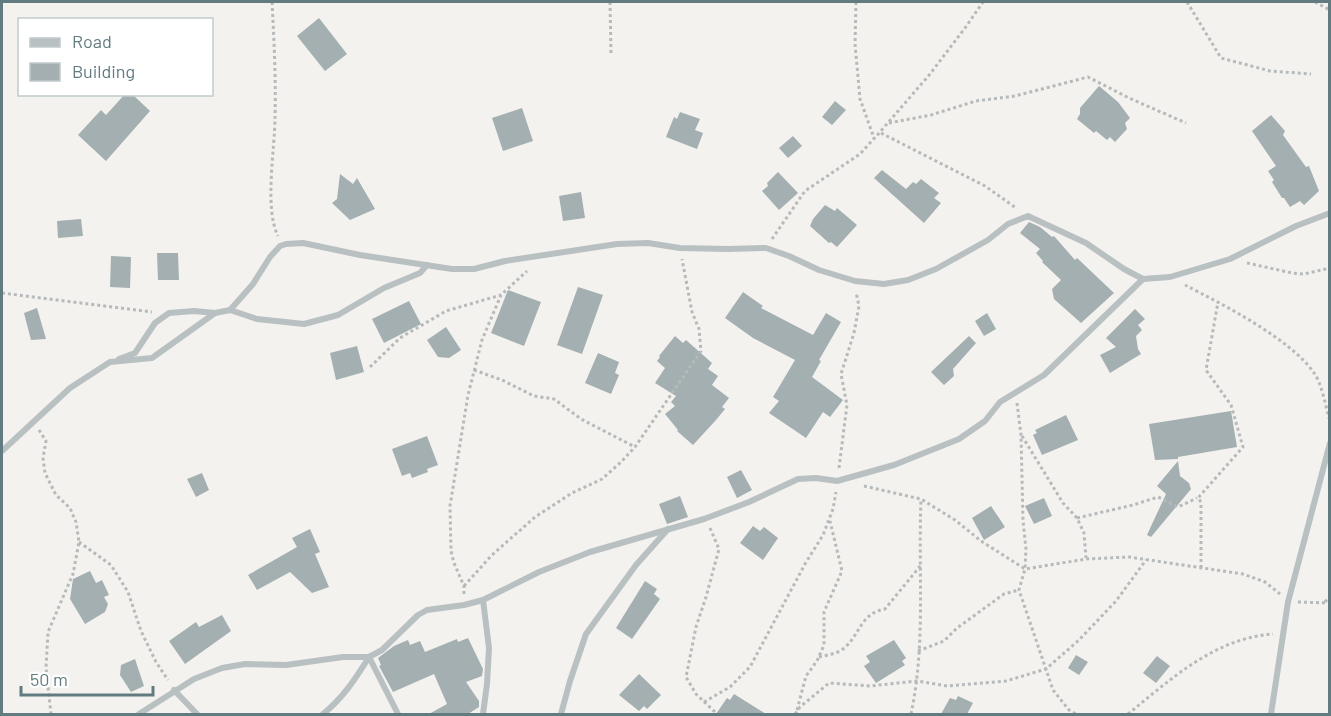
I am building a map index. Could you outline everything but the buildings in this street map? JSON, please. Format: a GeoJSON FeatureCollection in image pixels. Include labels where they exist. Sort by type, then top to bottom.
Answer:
{"type":"FeatureCollection","features":[{"type":"Feature","properties":{"kind":"street"},"geometry":{"type":"LineString","coordinates":[[230,310],[253,284],[275,250],[286,244],[303,243],[360,255],[452,269],[474,269],[505,261],[617,244],[648,243],[680,248],[766,248],[819,270],[855,281],[884,284],[908,280],[936,269],[969,251],[1008,224],[1028,216],[1086,243],[1143,279],[1170,277],[1230,259],[1296,226],[1329,213]]}},
{"type":"Feature","properties":{"kind":"street"},"geometry":{"type":"LineString","coordinates":[[2,451],[70,388],[110,362],[135,353],[155,324],[169,314],[194,311],[215,313],[230,310],[256,319],[304,324],[338,315],[384,288],[420,273],[427,265]]}},
{"type":"Feature","properties":{"kind":"street"},"geometry":{"type":"LineString","coordinates":[[139,714],[194,679],[222,669],[245,664],[286,665],[344,657],[369,657],[382,650],[418,615],[427,610],[483,600],[539,572],[590,552],[704,519],[749,502],[798,478],[837,481],[894,465],[959,439],[985,422],[1000,402],[1044,375],[1143,279]]}},
{"type":"Feature","properties":{"kind":"street"},"geometry":{"type":"LineString","coordinates":[[110,362],[152,358],[215,313]]}},
{"type":"Feature","properties":{"kind":"street"},"geometry":{"type":"LineString","coordinates":[[1271,714],[1288,602],[1329,443]]}},
{"type":"Feature","properties":{"kind":"street"},"geometry":{"type":"LineString","coordinates":[[561,714],[586,634],[636,565],[669,529]]}},
{"type":"Feature","properties":{"kind":"street"},"geometry":{"type":"LineString","coordinates":[[483,600],[489,648],[483,714]]}},
{"type":"Feature","properties":{"kind":"street"},"geometry":{"type":"LineString","coordinates":[[323,714],[355,681],[369,657]]}},
{"type":"Feature","properties":{"kind":"street"},"geometry":{"type":"LineString","coordinates":[[369,657],[398,714]]}},
{"type":"Feature","properties":{"kind":"street"},"geometry":{"type":"LineString","coordinates":[[174,690],[197,714]]}},
{"type":"Feature","properties":{"kind":"path"},"geometry":{"type":"LineString","coordinates":[[273,2],[275,96],[272,209],[274,228],[278,237],[286,244]]}},
{"type":"Feature","properties":{"kind":"path"},"geometry":{"type":"LineString","coordinates":[[609,2],[612,53]]}},
{"type":"Feature","properties":{"kind":"path"},"geometry":{"type":"LineString","coordinates":[[856,2],[855,44],[860,99],[874,138]]}},
{"type":"Feature","properties":{"kind":"path"},"geometry":{"type":"LineString","coordinates":[[766,248],[805,191],[860,154],[880,132],[930,74],[983,2]]}},
{"type":"Feature","properties":{"kind":"path"},"geometry":{"type":"LineString","coordinates":[[1187,2],[1221,58],[1270,71],[1311,74]]}},
{"type":"Feature","properties":{"kind":"path"},"geometry":{"type":"LineString","coordinates":[[1315,2],[1329,10]]}},
{"type":"Feature","properties":{"kind":"path"},"geometry":{"type":"LineString","coordinates":[[887,124],[931,115],[976,100],[1015,96],[1088,77],[1186,123]]}},
{"type":"Feature","properties":{"kind":"path"},"geometry":{"type":"LineString","coordinates":[[880,132],[985,186],[1028,216]]}},
{"type":"Feature","properties":{"kind":"path"},"geometry":{"type":"LineString","coordinates":[[464,586],[492,555],[536,517],[572,493],[602,478],[621,462],[635,447],[701,351],[699,329],[692,312],[680,248]]}},
{"type":"Feature","properties":{"kind":"path"},"geometry":{"type":"LineString","coordinates":[[464,605],[464,586],[451,551],[450,506],[468,395],[482,340],[501,295],[517,278],[547,254]]}},
{"type":"Feature","properties":{"kind":"path"},"geometry":{"type":"LineString","coordinates":[[1230,259],[1292,273],[1305,274],[1329,268]]}},
{"type":"Feature","properties":{"kind":"path"},"geometry":{"type":"LineString","coordinates":[[1170,277],[1248,320],[1298,354],[1315,374],[1329,421]]}},
{"type":"Feature","properties":{"kind":"path"},"geometry":{"type":"LineString","coordinates":[[704,702],[730,687],[750,667],[823,535],[834,509],[847,405],[841,374],[854,333],[859,306],[855,281]]}},
{"type":"Feature","properties":{"kind":"path"},"geometry":{"type":"LineString","coordinates":[[2,293],[169,314]]}},
{"type":"Feature","properties":{"kind":"path"},"geometry":{"type":"LineString","coordinates":[[370,367],[399,338],[447,311],[501,295]]}},
{"type":"Feature","properties":{"kind":"path"},"geometry":{"type":"LineString","coordinates":[[1077,518],[1158,497],[1178,507],[1198,498],[1243,447],[1232,405],[1206,370],[1218,302]]}},
{"type":"Feature","properties":{"kind":"path"},"geometry":{"type":"LineString","coordinates":[[474,370],[502,380],[534,396],[554,399],[581,419],[635,447]]}},
{"type":"Feature","properties":{"kind":"path"},"geometry":{"type":"LineString","coordinates":[[1016,393],[1021,435],[1026,549],[1025,569],[1019,590],[1053,690],[1069,711],[1076,714]]}},
{"type":"Feature","properties":{"kind":"path"},"geometry":{"type":"LineString","coordinates":[[34,421],[46,441],[43,458],[45,473],[56,495],[70,508],[76,522],[79,542],[73,573],[48,632],[46,668],[51,714]]}},
{"type":"Feature","properties":{"kind":"path"},"geometry":{"type":"LineString","coordinates":[[1021,435],[1063,503],[1077,518],[1084,533],[1086,558]]}},
{"type":"Feature","properties":{"kind":"path"},"geometry":{"type":"LineString","coordinates":[[860,485],[921,499],[955,519],[981,541],[1025,569],[1086,558],[1129,557],[1243,574],[1265,582],[1288,602],[1327,602],[1329,596]]}},
{"type":"Feature","properties":{"kind":"path"},"geometry":{"type":"LineString","coordinates":[[1198,498],[1201,502],[1201,568]]}},
{"type":"Feature","properties":{"kind":"path"},"geometry":{"type":"LineString","coordinates":[[910,714],[917,681],[921,499]]}},
{"type":"Feature","properties":{"kind":"path"},"geometry":{"type":"LineString","coordinates":[[704,519],[719,549],[696,627],[686,677],[696,694],[717,714]]}},
{"type":"Feature","properties":{"kind":"path"},"geometry":{"type":"LineString","coordinates":[[795,714],[806,676],[824,645],[824,612],[842,571],[829,519]]}},
{"type":"Feature","properties":{"kind":"path"},"geometry":{"type":"LineString","coordinates":[[79,542],[111,565],[128,592],[141,631],[156,662],[174,690]]}},
{"type":"Feature","properties":{"kind":"path"},"geometry":{"type":"LineString","coordinates":[[795,714],[829,683],[870,686],[917,681],[947,686],[1006,681],[1046,669],[1079,640],[1116,601],[1146,560]]}},
{"type":"Feature","properties":{"kind":"path"},"geometry":{"type":"LineString","coordinates":[[818,657],[842,649],[862,623],[875,611],[885,609],[921,565]]}},
{"type":"Feature","properties":{"kind":"path"},"geometry":{"type":"LineString","coordinates":[[918,651],[944,641],[1004,594],[1019,590]]}},
{"type":"Feature","properties":{"kind":"path"},"geometry":{"type":"LineString","coordinates":[[1128,714],[1169,681],[1215,649],[1252,635],[1284,633]]}}]}
